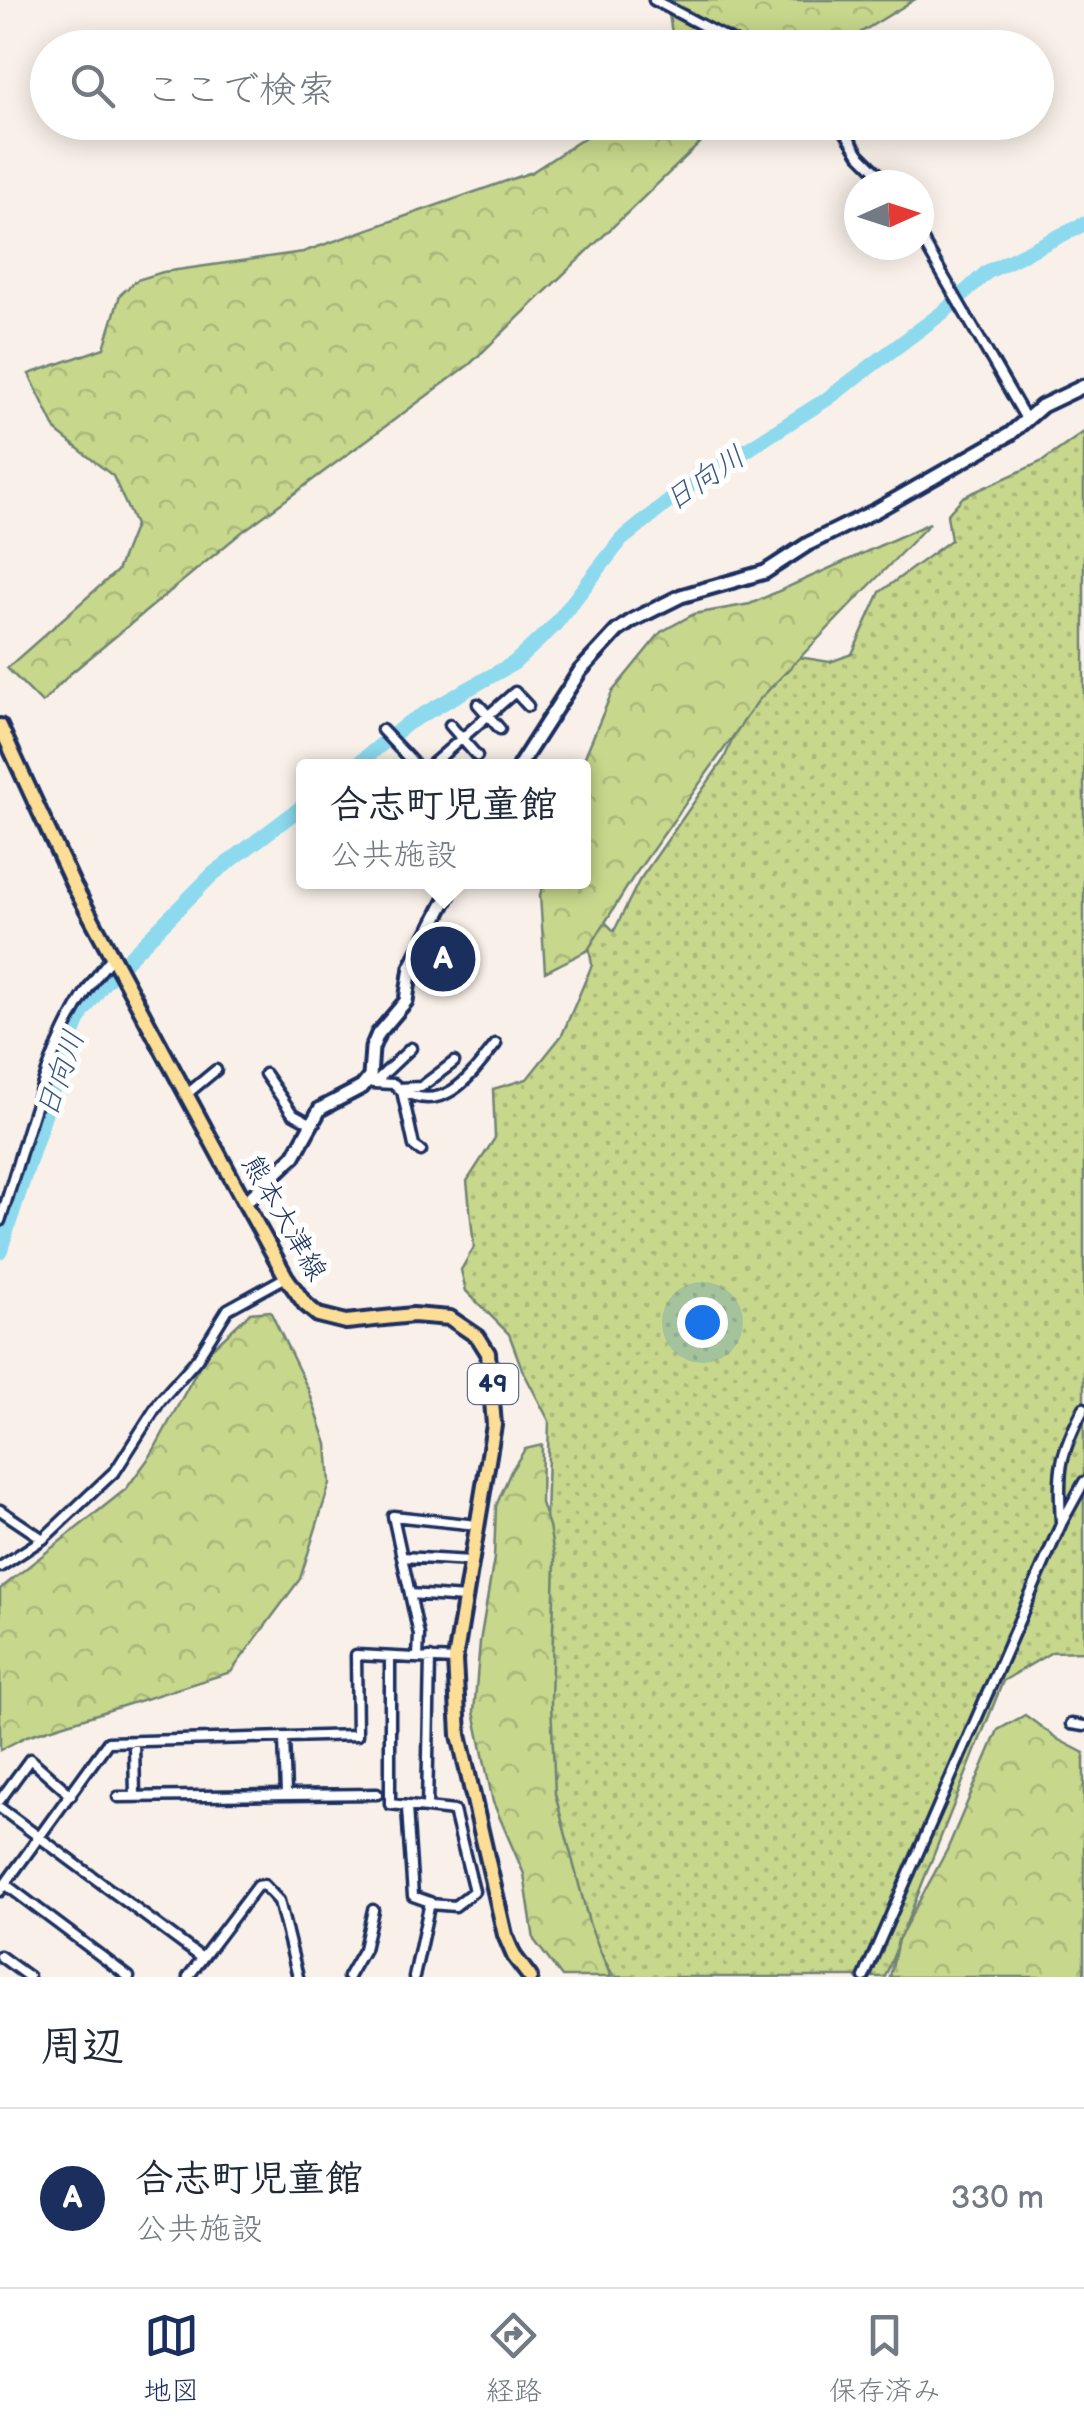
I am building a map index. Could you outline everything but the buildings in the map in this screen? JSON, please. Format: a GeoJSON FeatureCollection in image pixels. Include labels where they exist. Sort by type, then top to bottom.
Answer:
{"type":"FeatureCollection","features":[{"type":"Feature","properties":{"kind":"main road","name":"熊本大津線"},"geometry":{"type":"LineString","coordinates":[[0,726],[72,884],[244,1204],[304,1304],[328,1319],[346,1322],[432,1314],[450,1318],[478,1337],[488,1353],[494,1425],[455,1660],[459,1736],[505,1935],[514,1956],[530,1977]]}},
{"type":"Feature","properties":{"kind":"street"},"geometry":{"type":"LineString","coordinates":[[654,0],[711,30]]}},
{"type":"Feature","properties":{"kind":"street"},"geometry":{"type":"LineString","coordinates":[[850,140],[875,170]]}},
{"type":"Feature","properties":{"kind":"street"},"geometry":{"type":"LineString","coordinates":[[933,260],[1026,419]]}},
{"type":"Feature","properties":{"kind":"street"},"geometry":{"type":"LineString","coordinates":[[523,759],[580,671],[617,631],[633,620],[681,596],[764,572],[1010,434],[1042,406],[1084,386]]}},
{"type":"Feature","properties":{"kind":"street"},"geometry":{"type":"LineString","coordinates":[[438,759],[515,692],[528,706]]}},
{"type":"Feature","properties":{"kind":"street"},"geometry":{"type":"LineString","coordinates":[[478,704],[500,729]]}},
{"type":"Feature","properties":{"kind":"street"},"geometry":{"type":"LineString","coordinates":[[450,725],[477,756]]}},
{"type":"Feature","properties":{"kind":"street"},"geometry":{"type":"LineString","coordinates":[[382,730],[409,759]]}},
{"type":"Feature","properties":{"kind":"street"},"geometry":{"type":"LineString","coordinates":[[370,1082],[378,1034],[406,1001],[411,967],[451,889]]}},
{"type":"Feature","properties":{"kind":"street"},"geometry":{"type":"LineString","coordinates":[[0,1220],[64,1029],[91,981],[115,959]]}},
{"type":"Feature","properties":{"kind":"street"},"geometry":{"type":"LineString","coordinates":[[370,1082],[394,1084],[423,1100],[443,1095],[471,1076],[496,1044]]}},
{"type":"Feature","properties":{"kind":"street"},"geometry":{"type":"LineString","coordinates":[[244,1204],[294,1156],[320,1109],[370,1082],[411,1048]]}},
{"type":"Feature","properties":{"kind":"street"},"geometry":{"type":"LineString","coordinates":[[400,1090],[421,1086],[454,1062]]}},
{"type":"Feature","properties":{"kind":"street"},"geometry":{"type":"LineString","coordinates":[[187,1094],[216,1070]]}},
{"type":"Feature","properties":{"kind":"street"},"geometry":{"type":"LineString","coordinates":[[265,1074],[292,1113],[310,1124]]}},
{"type":"Feature","properties":{"kind":"street"},"geometry":{"type":"LineString","coordinates":[[400,1090],[414,1146],[421,1152]]}},
{"type":"Feature","properties":{"kind":"street"},"geometry":{"type":"LineString","coordinates":[[0,1568],[44,1539],[116,1470],[160,1401],[198,1359],[228,1308],[286,1277]]}},
{"type":"Feature","properties":{"kind":"street"},"geometry":{"type":"LineString","coordinates":[[1061,1524],[1058,1475],[1063,1447],[1084,1408]]}},
{"type":"Feature","properties":{"kind":"street"},"geometry":{"type":"LineString","coordinates":[[864,1977],[1061,1524],[1084,1482]]}},
{"type":"Feature","properties":{"kind":"street"},"geometry":{"type":"LineString","coordinates":[[0,1510],[44,1539]]}},
{"type":"Feature","properties":{"kind":"street"},"geometry":{"type":"LineString","coordinates":[[418,1657],[419,1636],[393,1516],[477,1525]]}},
{"type":"Feature","properties":{"kind":"street"},"geometry":{"type":"LineString","coordinates":[[402,1557],[471,1561]]}},
{"type":"Feature","properties":{"kind":"street"},"geometry":{"type":"LineString","coordinates":[[410,1594],[464,1598]]}},
{"type":"Feature","properties":{"kind":"street"},"geometry":{"type":"LineString","coordinates":[[129,1977],[2,1888],[108,1742],[357,1735],[356,1655],[455,1660]]}},
{"type":"Feature","properties":{"kind":"street"},"geometry":{"type":"LineString","coordinates":[[390,1657],[390,1804],[454,1811],[474,1891],[455,1906],[430,1904]]}},
{"type":"Feature","properties":{"kind":"street"},"geometry":{"type":"LineString","coordinates":[[427,1808],[430,1658]]}},
{"type":"Feature","properties":{"kind":"street"},"geometry":{"type":"LineString","coordinates":[[1071,1724],[1084,1726]]}},
{"type":"Feature","properties":{"kind":"street"},"geometry":{"type":"LineString","coordinates":[[284,1738],[286,1794]]}},
{"type":"Feature","properties":{"kind":"street"},"geometry":{"type":"LineString","coordinates":[[134,1742],[135,1796]]}},
{"type":"Feature","properties":{"kind":"street"},"geometry":{"type":"LineString","coordinates":[[0,1800],[30,1759],[71,1796]]}},
{"type":"Feature","properties":{"kind":"street"},"geometry":{"type":"LineString","coordinates":[[118,1797],[376,1794]]}},
{"type":"Feature","properties":{"kind":"street"},"geometry":{"type":"LineString","coordinates":[[0,1808],[202,1958]]}},
{"type":"Feature","properties":{"kind":"street"},"geometry":{"type":"LineString","coordinates":[[407,1808],[413,1896],[417,1900],[427,1899],[430,1904],[414,1977]]}},
{"type":"Feature","properties":{"kind":"street"},"geometry":{"type":"LineString","coordinates":[[188,1977],[256,1886],[264,1885],[279,1900],[298,1977]]}},
{"type":"Feature","properties":{"kind":"street"},"geometry":{"type":"LineString","coordinates":[[348,1977],[364,1949],[373,1910]]}},
{"type":"Feature","properties":{"kind":"street"},"geometry":{"type":"LineString","coordinates":[[0,1956],[29,1977]]}},
{"type":"Feature","properties":{"kind":"green space"},"geometry":{"type":"Polygon","coordinates":[[[667,0],[914,0],[865,30],[671,30],[667,0]]]}},
{"type":"Feature","properties":{"kind":"green space"},"geometry":{"type":"Polygon","coordinates":[[[581,140],[703,140],[470,364],[242,532],[70,674],[42,703],[7,668],[117,571],[135,525],[113,476],[57,432],[29,374],[104,348],[120,295],[137,280],[163,272],[303,252],[532,172],[581,140]]]}},
{"type":"Feature","properties":{"kind":"green space"},"geometry":{"type":"Polygon","coordinates":[[[1084,432],[1084,1651],[1052,1652],[1003,1681],[885,1977],[614,1977],[577,1912],[538,1780],[549,1421],[509,1334],[466,1291],[461,1270],[474,1247],[467,1181],[495,1138],[493,1089],[527,1079],[562,1035],[592,965],[585,920],[597,914],[614,931],[639,881],[724,759],[761,673],[792,656],[830,662],[852,654],[880,592],[951,540],[947,515],[963,497],[1043,461],[1084,432]]]}},
{"type":"Feature","properties":{"kind":"green space"},"geometry":{"type":"Polygon","coordinates":[[[930,523],[758,701],[632,879],[588,950],[545,972],[542,889],[591,889],[591,759],[584,759],[612,692],[661,632],[694,614],[750,604],[930,523]]]}},
{"type":"Feature","properties":{"kind":"green space"},"geometry":{"type":"Polygon","coordinates":[[[270,1311],[309,1391],[327,1444],[330,1483],[300,1579],[231,1672],[27,1736],[0,1750],[0,1589],[126,1489],[151,1455],[206,1354],[250,1313],[270,1311]]]}},
{"type":"Feature","properties":{"kind":"green space"},"geometry":{"type":"Polygon","coordinates":[[[542,1445],[541,1503],[555,1560],[551,1702],[555,1794],[590,1926],[611,1977],[562,1977],[534,1940],[524,1874],[493,1802],[474,1712],[480,1642],[494,1558],[496,1506],[525,1449],[542,1445]]]}},
{"type":"Feature","properties":{"kind":"green space"},"geometry":{"type":"Polygon","coordinates":[[[1025,1715],[1084,1753],[1084,1977],[890,1977],[898,1940],[947,1850],[998,1730],[1025,1715]]]}},
{"type":"Feature","properties":{"kind":"waterway","name":"日向川"},"geometry":{"type":"LineString","coordinates":[[364,759],[408,723],[514,663],[554,626],[621,540],[682,491],[827,399],[946,310],[987,272],[1084,224]]}},
{"type":"Feature","properties":{"kind":"waterway","name":"日向川"},"geometry":{"type":"LineString","coordinates":[[0,1251],[63,1058],[82,1013],[103,984],[213,874],[296,811]]}},
{"type":"Feature","properties":{"kind":"place","name":"合志町児童館"},"geometry":{"type":"Point","coordinates":[443,959]}}]}
